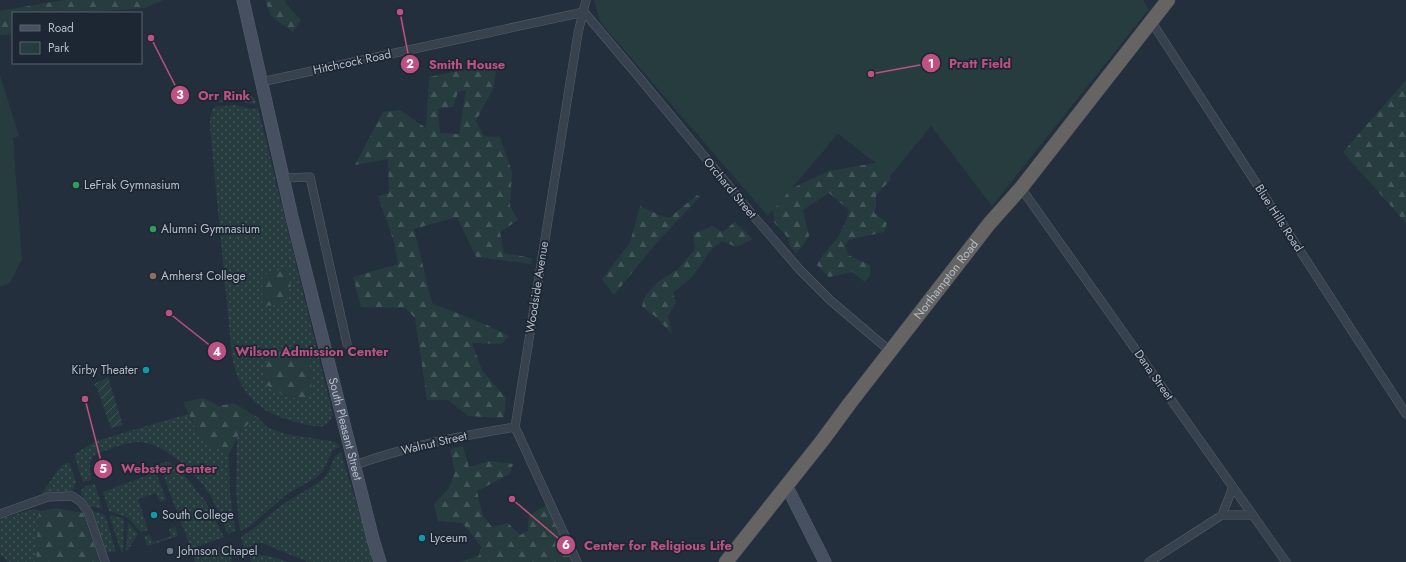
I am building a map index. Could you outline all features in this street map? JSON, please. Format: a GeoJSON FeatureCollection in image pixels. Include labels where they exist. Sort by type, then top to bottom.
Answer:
{"type":"FeatureCollection","features":[{"type":"Feature","properties":{"kind":"highway","name":"Northampton Road"},"geometry":{"type":"LineString","coordinates":[[726,562],[822,441],[890,350],[989,224],[1021,188],[1168,0]]}},
{"type":"Feature","properties":{"kind":"main road","name":"South Pleasant Street"},"geometry":{"type":"LineString","coordinates":[[243,0],[283,178],[373,540],[380,562]]}},
{"type":"Feature","properties":{"kind":"main road"},"geometry":{"type":"LineString","coordinates":[[786,485],[825,562]]}},
{"type":"Feature","properties":{"kind":"street","name":"Woodside Avenue"},"geometry":{"type":"LineString","coordinates":[[515,427],[578,33],[586,0]]}},
{"type":"Feature","properties":{"kind":"street","name":"Hitchcock Road"},"geometry":{"type":"LineString","coordinates":[[261,82],[584,12]]}},
{"type":"Feature","properties":{"kind":"street","name":"Orchard Street"},"geometry":{"type":"LineString","coordinates":[[584,12],[800,270],[830,300],[890,350]]}},
{"type":"Feature","properties":{"kind":"street","name":"Blue Hills Road"},"geometry":{"type":"LineString","coordinates":[[1151,22],[1406,414]]}},
{"type":"Feature","properties":{"kind":"street"},"geometry":{"type":"LineString","coordinates":[[283,178],[310,177],[347,344]]}},
{"type":"Feature","properties":{"kind":"street","name":"Dana Street"},"geometry":{"type":"LineString","coordinates":[[1021,188],[1286,562]]}},
{"type":"Feature","properties":{"kind":"street","name":"Walnut Street"},"geometry":{"type":"LineString","coordinates":[[355,465],[382,455],[426,443],[515,427]]}},
{"type":"Feature","properties":{"kind":"street"},"geometry":{"type":"LineString","coordinates":[[515,427],[577,562]]}},
{"type":"Feature","properties":{"kind":"street"},"geometry":{"type":"LineString","coordinates":[[1222,515],[1233,487]]}},
{"type":"Feature","properties":{"kind":"street"},"geometry":{"type":"LineString","coordinates":[[0,514],[48,497],[72,496],[81,502],[88,512],[104,562]]}},
{"type":"Feature","properties":{"kind":"street"},"geometry":{"type":"LineString","coordinates":[[1149,562],[1222,515],[1253,515]]}},
{"type":"Feature","properties":{"kind":"green space"},"geometry":{"type":"Polygon","coordinates":[[[63,0],[163,0],[145,8],[91,12],[12,12],[12,34],[0,35],[0,11],[63,0]]]}},
{"type":"Feature","properties":{"kind":"green space"},"geometry":{"type":"Polygon","coordinates":[[[265,0],[285,0],[285,3],[301,20],[293,32],[271,16],[265,0]]]}},
{"type":"Feature","properties":{"kind":"green space"},"geometry":{"type":"Polygon","coordinates":[[[594,0],[1143,0],[1149,9],[992,206],[931,126],[891,175],[838,134],[768,216],[600,22],[594,0]]]}},
{"type":"Feature","properties":{"kind":"green space"},"geometry":{"type":"Polygon","coordinates":[[[477,67],[496,69],[494,87],[476,121],[484,136],[500,137],[512,172],[510,206],[518,220],[500,232],[504,253],[532,258],[531,264],[476,257],[457,217],[414,229],[432,303],[487,325],[509,336],[502,344],[472,343],[482,370],[506,398],[504,418],[468,416],[448,400],[427,400],[415,318],[405,308],[361,307],[353,277],[398,264],[394,242],[378,196],[389,193],[388,159],[355,165],[383,112],[400,110],[426,128],[429,77],[477,67]],[[466,90],[458,92],[453,107],[438,109],[440,133],[459,134],[466,90]]]}},
{"type":"Feature","properties":{"kind":"green space"},"geometry":{"type":"Polygon","coordinates":[[[0,75],[19,136],[13,138],[22,259],[10,283],[0,287],[0,75]]]}},
{"type":"Feature","properties":{"kind":"green space"},"geometry":{"type":"Polygon","coordinates":[[[1406,80],[1406,223],[1343,152],[1406,80]]]}},
{"type":"Feature","properties":{"kind":"green space"},"geometry":{"type":"Polygon","coordinates":[[[244,91],[252,96],[257,103],[252,104],[235,100],[216,103],[226,96],[244,91]]]}},
{"type":"Feature","properties":{"kind":"green space"},"geometry":{"type":"Polygon","coordinates":[[[235,105],[251,109],[258,108],[333,415],[328,423],[323,426],[319,427],[298,423],[277,416],[266,410],[255,402],[246,392],[235,369],[232,356],[210,117],[214,107],[235,105]]]}},
{"type":"Feature","properties":{"kind":"green space"},"geometry":{"type":"Polygon","coordinates":[[[881,162],[886,165],[891,179],[876,195],[876,206],[874,213],[887,223],[884,232],[849,240],[845,245],[848,255],[870,265],[870,275],[865,282],[852,272],[829,277],[817,265],[840,234],[849,210],[829,193],[803,210],[809,236],[796,253],[789,244],[789,239],[774,222],[773,203],[784,192],[829,171],[881,162]]]}},
{"type":"Feature","properties":{"kind":"green space"},"geometry":{"type":"Polygon","coordinates":[[[697,195],[700,197],[658,241],[614,295],[602,279],[630,243],[640,206],[669,218],[697,195]]]}},
{"type":"Feature","properties":{"kind":"green space"},"geometry":{"type":"Polygon","coordinates":[[[735,222],[753,239],[736,247],[722,241],[711,250],[693,276],[673,293],[676,303],[668,316],[672,334],[656,317],[642,307],[644,298],[655,284],[678,269],[695,249],[693,234],[713,226],[722,232],[735,222]]]}},
{"type":"Feature","properties":{"kind":"green space"},"geometry":{"type":"Polygon","coordinates":[[[286,268],[291,286],[283,305],[262,306],[262,275],[286,268]]]}},
{"type":"Feature","properties":{"kind":"green space"},"geometry":{"type":"Polygon","coordinates":[[[289,348],[308,352],[313,375],[309,400],[287,397],[265,384],[265,366],[273,352],[289,348]]]}},
{"type":"Feature","properties":{"kind":"green space"},"geometry":{"type":"Polygon","coordinates":[[[108,377],[123,425],[111,428],[97,388],[94,384],[108,377]]]}},
{"type":"Feature","properties":{"kind":"green space"},"geometry":{"type":"Polygon","coordinates":[[[203,398],[219,406],[234,403],[257,417],[241,430],[229,454],[202,441],[183,402],[203,398]]]}},
{"type":"Feature","properties":{"kind":"green space"},"geometry":{"type":"Polygon","coordinates":[[[188,414],[202,441],[229,454],[230,493],[235,531],[228,534],[215,504],[197,478],[188,468],[168,452],[157,446],[133,442],[103,451],[94,456],[90,463],[91,480],[83,482],[75,459],[75,454],[96,441],[188,414]]]}},
{"type":"Feature","properties":{"kind":"green space"},"geometry":{"type":"Polygon","coordinates":[[[257,417],[267,427],[285,434],[335,442],[340,447],[333,450],[323,471],[317,477],[287,494],[250,526],[240,531],[236,494],[237,438],[241,430],[257,417]]]}},
{"type":"Feature","properties":{"kind":"green space"},"geometry":{"type":"Polygon","coordinates":[[[463,446],[469,467],[490,461],[513,464],[510,474],[477,491],[483,516],[492,527],[508,523],[520,535],[528,531],[529,515],[547,505],[574,562],[458,562],[479,556],[481,547],[462,523],[438,521],[434,504],[449,488],[455,472],[450,449],[463,446]]]}},
{"type":"Feature","properties":{"kind":"green space"},"geometry":{"type":"Polygon","coordinates":[[[341,452],[374,562],[308,562],[262,543],[244,549],[241,537],[284,503],[325,477],[335,456],[341,452]]]}},
{"type":"Feature","properties":{"kind":"green space"},"geometry":{"type":"Polygon","coordinates":[[[169,461],[185,476],[206,502],[224,537],[191,549],[159,464],[169,461]]]}},
{"type":"Feature","properties":{"kind":"green space"},"geometry":{"type":"Polygon","coordinates":[[[68,462],[76,482],[72,493],[38,499],[61,466],[68,462]]]}},
{"type":"Feature","properties":{"kind":"green space"},"geometry":{"type":"Polygon","coordinates":[[[153,464],[166,500],[160,502],[156,493],[138,499],[148,530],[141,532],[128,518],[109,511],[103,492],[151,474],[149,466],[153,464]]]}},
{"type":"Feature","properties":{"kind":"green space"},"geometry":{"type":"Polygon","coordinates":[[[95,484],[102,509],[90,506],[81,494],[83,488],[95,484]]]}},
{"type":"Feature","properties":{"kind":"green space"},"geometry":{"type":"Polygon","coordinates":[[[56,508],[83,513],[100,562],[38,562],[36,554],[39,511],[56,508]]]}},
{"type":"Feature","properties":{"kind":"green space"},"geometry":{"type":"Polygon","coordinates":[[[34,509],[39,511],[36,554],[38,562],[8,562],[0,554],[0,519],[34,509]]]}},
{"type":"Feature","properties":{"kind":"green space"},"geometry":{"type":"Polygon","coordinates":[[[92,512],[105,515],[116,552],[105,552],[92,512]]]}},
{"type":"Feature","properties":{"kind":"green space"},"geometry":{"type":"Polygon","coordinates":[[[111,515],[123,518],[124,520],[123,552],[121,552],[110,517],[111,515]]]}},
{"type":"Feature","properties":{"kind":"green space"},"geometry":{"type":"Polygon","coordinates":[[[128,523],[138,534],[127,551],[126,549],[128,523]]]}},
{"type":"Feature","properties":{"kind":"green space"},"geometry":{"type":"Polygon","coordinates":[[[175,527],[178,536],[147,546],[144,536],[150,535],[153,542],[171,536],[169,529],[175,527]]]}},
{"type":"Feature","properties":{"kind":"green space"},"geometry":{"type":"Polygon","coordinates":[[[227,546],[232,562],[195,562],[193,555],[214,547],[216,549],[227,546]]]}},
{"type":"Feature","properties":{"kind":"green space"},"geometry":{"type":"Polygon","coordinates":[[[256,554],[273,557],[288,562],[251,562],[250,556],[256,554]]]}},
{"type":"Feature","properties":{"kind":"place","name":"Smith House"},"geometry":{"type":"Point","coordinates":[400,12]}},
{"type":"Feature","properties":{"kind":"place","name":"Orr Rink"},"geometry":{"type":"Point","coordinates":[151,38]}},
{"type":"Feature","properties":{"kind":"place","name":"Pratt Field"},"geometry":{"type":"Point","coordinates":[871,74]}},
{"type":"Feature","properties":{"kind":"place","name":"LeFrak Gymnasium"},"geometry":{"type":"Point","coordinates":[76,185]}},
{"type":"Feature","properties":{"kind":"place","name":"Alumni Gymnasium"},"geometry":{"type":"Point","coordinates":[153,229]}},
{"type":"Feature","properties":{"kind":"place","name":"Amherst College"},"geometry":{"type":"Point","coordinates":[153,276]}},
{"type":"Feature","properties":{"kind":"place","name":"Wilson Admission Center"},"geometry":{"type":"Point","coordinates":[169,313]}},
{"type":"Feature","properties":{"kind":"place","name":"Kirby Theater"},"geometry":{"type":"Point","coordinates":[146,370]}},
{"type":"Feature","properties":{"kind":"place","name":"Webster Center"},"geometry":{"type":"Point","coordinates":[85,399]}},
{"type":"Feature","properties":{"kind":"place","name":"Center for Religious Life"},"geometry":{"type":"Point","coordinates":[512,499]}},
{"type":"Feature","properties":{"kind":"place","name":"South College"},"geometry":{"type":"Point","coordinates":[154,515]}},
{"type":"Feature","properties":{"kind":"place","name":"Lyceum"},"geometry":{"type":"Point","coordinates":[422,538]}},
{"type":"Feature","properties":{"kind":"place","name":"Johnson Chapel"},"geometry":{"type":"Point","coordinates":[170,551]}}]}
